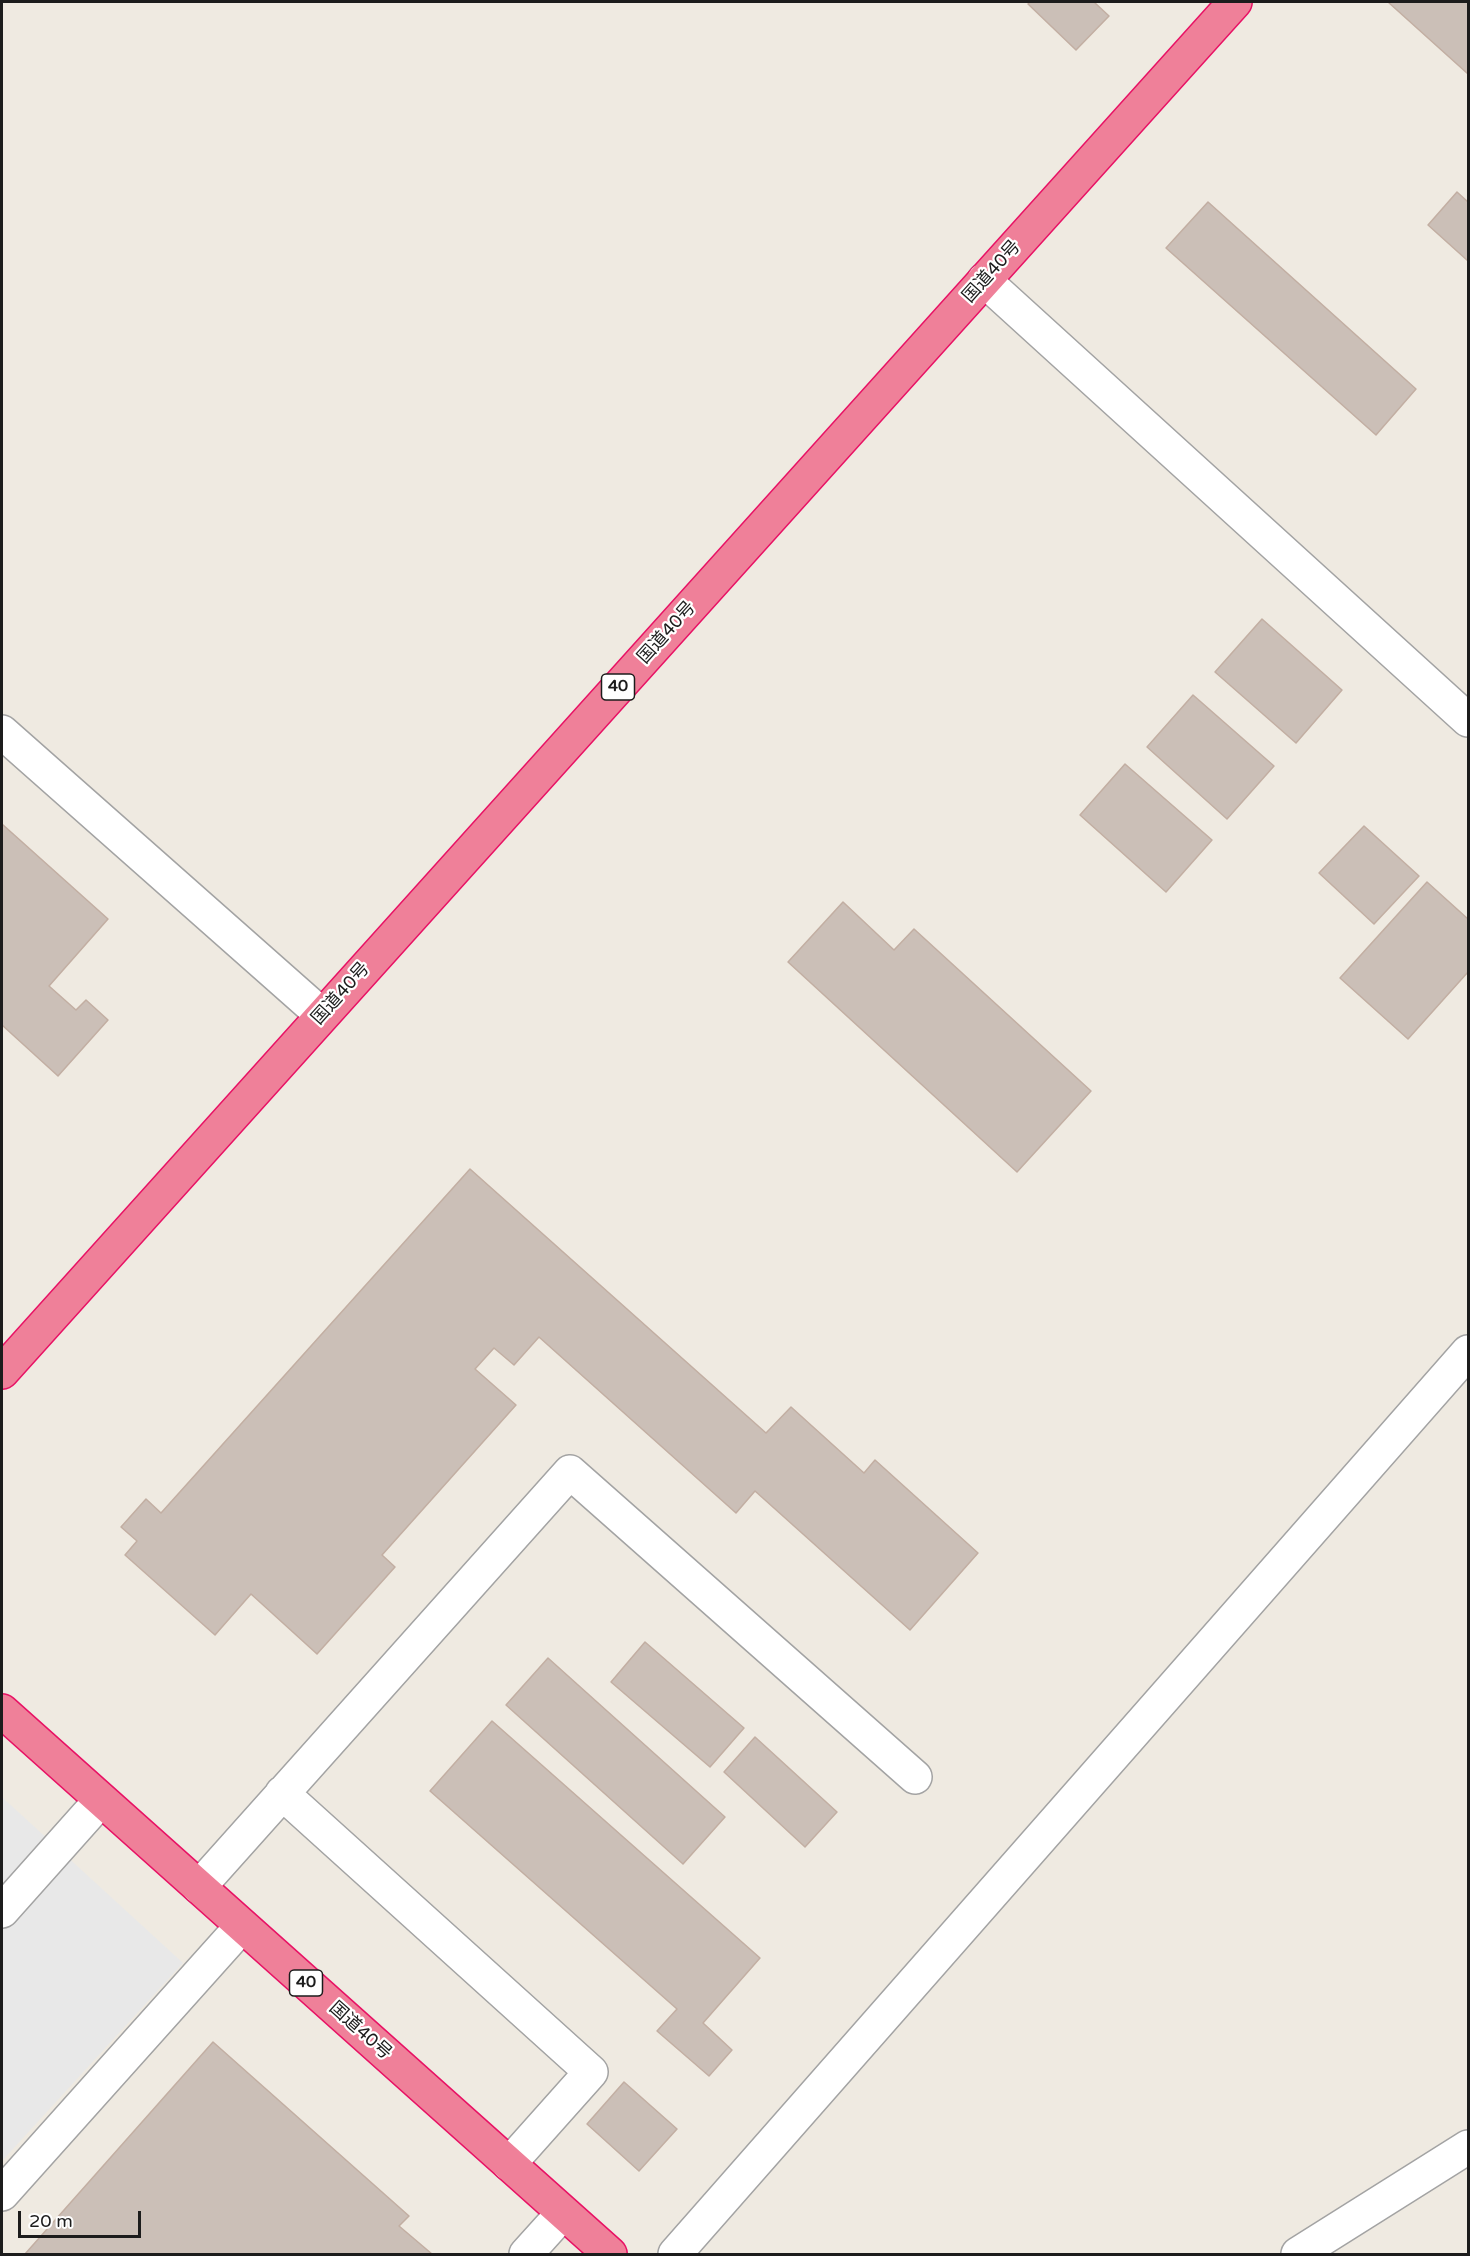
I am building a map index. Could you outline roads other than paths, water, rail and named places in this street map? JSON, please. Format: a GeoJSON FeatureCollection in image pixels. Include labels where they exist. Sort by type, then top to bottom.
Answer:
{"type":"FeatureCollection","features":[{"type":"Feature","properties":{"kind":"highway","name":"国道40号"},"geometry":{"type":"LineString","coordinates":[[2,1372],[1235,2]]}},
{"type":"Feature","properties":{"kind":"highway","name":"国道40号"},"geometry":{"type":"LineString","coordinates":[[2,1711],[610,2254]]}},
{"type":"Feature","properties":{"kind":"lane"},"geometry":{"type":"LineString","coordinates":[[984,280],[1468,720]]}},
{"type":"Feature","properties":{"kind":"lane"},"geometry":{"type":"LineString","coordinates":[[2,732],[322,1015]]}},
{"type":"Feature","properties":{"kind":"lane"},"geometry":{"type":"LineString","coordinates":[[675,2254],[1468,1352]]}},
{"type":"Feature","properties":{"kind":"lane"},"geometry":{"type":"LineString","coordinates":[[199,1887],[570,1472],[915,1777]]}},
{"type":"Feature","properties":{"kind":"lane"},"geometry":{"type":"LineString","coordinates":[[282,1793],[591,2072],[509,2164]]}},
{"type":"Feature","properties":{"kind":"lane"},"geometry":{"type":"LineString","coordinates":[[2,1911],[101,1800]]}},
{"type":"Feature","properties":{"kind":"lane"},"geometry":{"type":"LineString","coordinates":[[2,2194],[242,1926]]}},
{"type":"Feature","properties":{"kind":"lane"},"geometry":{"type":"LineString","coordinates":[[1298,2254],[1468,2147]]}},
{"type":"Feature","properties":{"kind":"lane"},"geometry":{"type":"LineString","coordinates":[[526,2254],[563,2212]]}}]}
